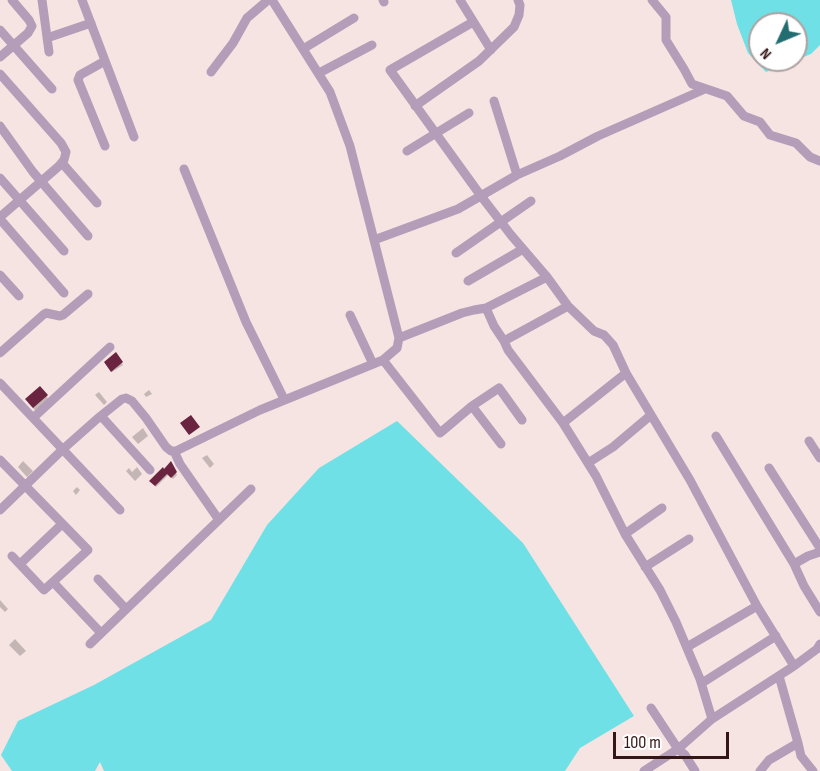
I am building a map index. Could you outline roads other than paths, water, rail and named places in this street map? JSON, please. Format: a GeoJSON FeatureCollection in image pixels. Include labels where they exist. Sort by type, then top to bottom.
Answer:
{"type":"FeatureCollection","features":[{"type":"Feature","properties":{"kind":"street"},"geometry":{"type":"LineString","coordinates":[[0,57],[30,31],[32,25],[12,0]]}},
{"type":"Feature","properties":{"kind":"street"},"geometry":{"type":"LineString","coordinates":[[42,0],[49,52]]}},
{"type":"Feature","properties":{"kind":"street"},"geometry":{"type":"LineString","coordinates":[[82,0],[134,137]]}},
{"type":"Feature","properties":{"kind":"street"},"geometry":{"type":"LineString","coordinates":[[174,452],[284,399],[383,360],[397,348],[399,338],[350,146],[330,92],[270,0],[247,18],[233,43],[211,72]]}},
{"type":"Feature","properties":{"kind":"street"},"geometry":{"type":"LineString","coordinates":[[460,0],[491,50]]}},
{"type":"Feature","properties":{"kind":"street"},"geometry":{"type":"LineString","coordinates":[[415,106],[479,61],[514,27],[519,15],[518,0]]}},
{"type":"Feature","properties":{"kind":"street"},"geometry":{"type":"LineString","coordinates":[[652,0],[666,17],[666,40],[692,84],[727,96],[744,116],[760,122],[770,135],[796,142],[810,157],[820,161]]}},
{"type":"Feature","properties":{"kind":"street"},"geometry":{"type":"LineString","coordinates":[[303,49],[354,18]]}},
{"type":"Feature","properties":{"kind":"street"},"geometry":{"type":"LineString","coordinates":[[473,22],[390,70],[481,196],[568,306],[594,331],[604,335],[613,345],[626,373],[690,480],[757,606],[794,666]]}},
{"type":"Feature","properties":{"kind":"street"},"geometry":{"type":"LineString","coordinates":[[47,38],[91,23]]}},
{"type":"Feature","properties":{"kind":"street"},"geometry":{"type":"LineString","coordinates":[[0,30],[52,89]]}},
{"type":"Feature","properties":{"kind":"street"},"geometry":{"type":"LineString","coordinates":[[319,73],[372,45]]}},
{"type":"Feature","properties":{"kind":"street"},"geometry":{"type":"LineString","coordinates":[[105,61],[80,75],[78,80],[105,146]]}},
{"type":"Feature","properties":{"kind":"street"},"geometry":{"type":"LineString","coordinates":[[0,74],[63,145],[66,155],[62,163],[0,218],[64,294]]}},
{"type":"Feature","properties":{"kind":"street"},"geometry":{"type":"LineString","coordinates":[[374,240],[458,209],[517,175],[560,156],[598,135],[705,89]]}},
{"type":"Feature","properties":{"kind":"street"},"geometry":{"type":"LineString","coordinates":[[494,101],[517,175]]}},
{"type":"Feature","properties":{"kind":"street"},"geometry":{"type":"LineString","coordinates":[[407,151],[469,113]]}},
{"type":"Feature","properties":{"kind":"street"},"geometry":{"type":"LineString","coordinates":[[0,126],[41,182],[88,236]]}},
{"type":"Feature","properties":{"kind":"street"},"geometry":{"type":"LineString","coordinates":[[62,163],[97,203]]}},
{"type":"Feature","properties":{"kind":"street"},"geometry":{"type":"LineString","coordinates":[[184,169],[246,322],[284,399]]}},
{"type":"Feature","properties":{"kind":"street"},"geometry":{"type":"LineString","coordinates":[[0,178],[64,251]]}},
{"type":"Feature","properties":{"kind":"street"},"geometry":{"type":"LineString","coordinates":[[456,253],[531,201]]}},
{"type":"Feature","properties":{"kind":"street"},"geometry":{"type":"LineString","coordinates":[[468,281],[523,249]]}},
{"type":"Feature","properties":{"kind":"street"},"geometry":{"type":"LineString","coordinates":[[0,275],[19,296]]}},
{"type":"Feature","properties":{"kind":"street"},"geometry":{"type":"LineString","coordinates":[[399,338],[462,313],[486,308],[547,277]]}},
{"type":"Feature","properties":{"kind":"street"},"geometry":{"type":"LineString","coordinates":[[0,353],[43,315],[46,313],[63,315],[88,294]]}},
{"type":"Feature","properties":{"kind":"street"},"geometry":{"type":"LineString","coordinates":[[504,342],[568,306]]}},
{"type":"Feature","properties":{"kind":"street"},"geometry":{"type":"LineString","coordinates":[[486,308],[508,350],[563,423],[588,463],[625,534],[660,590],[702,683],[712,719]]}},
{"type":"Feature","properties":{"kind":"street"},"geometry":{"type":"LineString","coordinates":[[350,315],[373,364]]}},
{"type":"Feature","properties":{"kind":"street"},"geometry":{"type":"LineString","coordinates":[[33,418],[110,347]]}},
{"type":"Feature","properties":{"kind":"street"},"geometry":{"type":"LineString","coordinates":[[383,360],[440,433],[472,406],[499,388],[522,420]]}},
{"type":"Feature","properties":{"kind":"street"},"geometry":{"type":"LineString","coordinates":[[563,423],[626,373]]}},
{"type":"Feature","properties":{"kind":"street"},"geometry":{"type":"LineString","coordinates":[[0,383],[120,510]]}},
{"type":"Feature","properties":{"kind":"street"},"geometry":{"type":"LineString","coordinates":[[0,510],[101,416],[122,399],[129,399],[136,405],[166,447],[174,452],[219,520]]}},
{"type":"Feature","properties":{"kind":"street"},"geometry":{"type":"LineString","coordinates":[[472,406],[501,444]]}},
{"type":"Feature","properties":{"kind":"street"},"geometry":{"type":"LineString","coordinates":[[588,463],[613,447],[651,415]]}},
{"type":"Feature","properties":{"kind":"street"},"geometry":{"type":"LineString","coordinates":[[101,416],[150,470]]}},
{"type":"Feature","properties":{"kind":"street"},"geometry":{"type":"LineString","coordinates":[[716,436],[794,564],[820,612]]}},
{"type":"Feature","properties":{"kind":"street"},"geometry":{"type":"LineString","coordinates":[[809,441],[820,458]]}},
{"type":"Feature","properties":{"kind":"street"},"geometry":{"type":"LineString","coordinates":[[0,460],[88,550],[44,590],[12,556]]}},
{"type":"Feature","properties":{"kind":"street"},"geometry":{"type":"LineString","coordinates":[[769,468],[820,550],[794,564]]}},
{"type":"Feature","properties":{"kind":"street"},"geometry":{"type":"LineString","coordinates":[[90,644],[251,489]]}},
{"type":"Feature","properties":{"kind":"street"},"geometry":{"type":"LineString","coordinates":[[625,534],[662,508]]}},
{"type":"Feature","properties":{"kind":"street"},"geometry":{"type":"LineString","coordinates":[[20,564],[62,524]]}},
{"type":"Feature","properties":{"kind":"street"},"geometry":{"type":"LineString","coordinates":[[645,567],[689,539]]}},
{"type":"Feature","properties":{"kind":"street"},"geometry":{"type":"LineString","coordinates":[[98,579],[126,609]]}},
{"type":"Feature","properties":{"kind":"street"},"geometry":{"type":"LineString","coordinates":[[53,582],[101,633]]}},
{"type":"Feature","properties":{"kind":"street"},"geometry":{"type":"LineString","coordinates":[[687,647],[757,606]]}},
{"type":"Feature","properties":{"kind":"street"},"geometry":{"type":"LineString","coordinates":[[702,683],[776,636]]}},
{"type":"Feature","properties":{"kind":"street"},"geometry":{"type":"LineString","coordinates":[[644,771],[678,749],[712,719],[794,666],[817,649],[820,644]]}},
{"type":"Feature","properties":{"kind":"street"},"geometry":{"type":"LineString","coordinates":[[778,676],[801,756],[813,771]]}},
{"type":"Feature","properties":{"kind":"street"},"geometry":{"type":"LineString","coordinates":[[651,708],[695,771]]}},
{"type":"Feature","properties":{"kind":"street"},"geometry":{"type":"LineString","coordinates":[[760,771],[770,760],[798,742]]}},
{"type":"Feature","properties":{"kind":"water"},"geometry":{"type":"Polygon","coordinates":[[[731,0],[820,0],[820,45],[811,54],[808,55],[808,12],[748,12],[748,53],[731,0]]]}},
{"type":"Feature","properties":{"kind":"water"},"geometry":{"type":"Polygon","coordinates":[[[397,421],[523,543],[634,716],[580,748],[565,771],[104,771],[100,762],[95,771],[12,771],[1,755],[18,721],[94,685],[211,620],[267,525],[319,468],[397,421]]]}}]}
